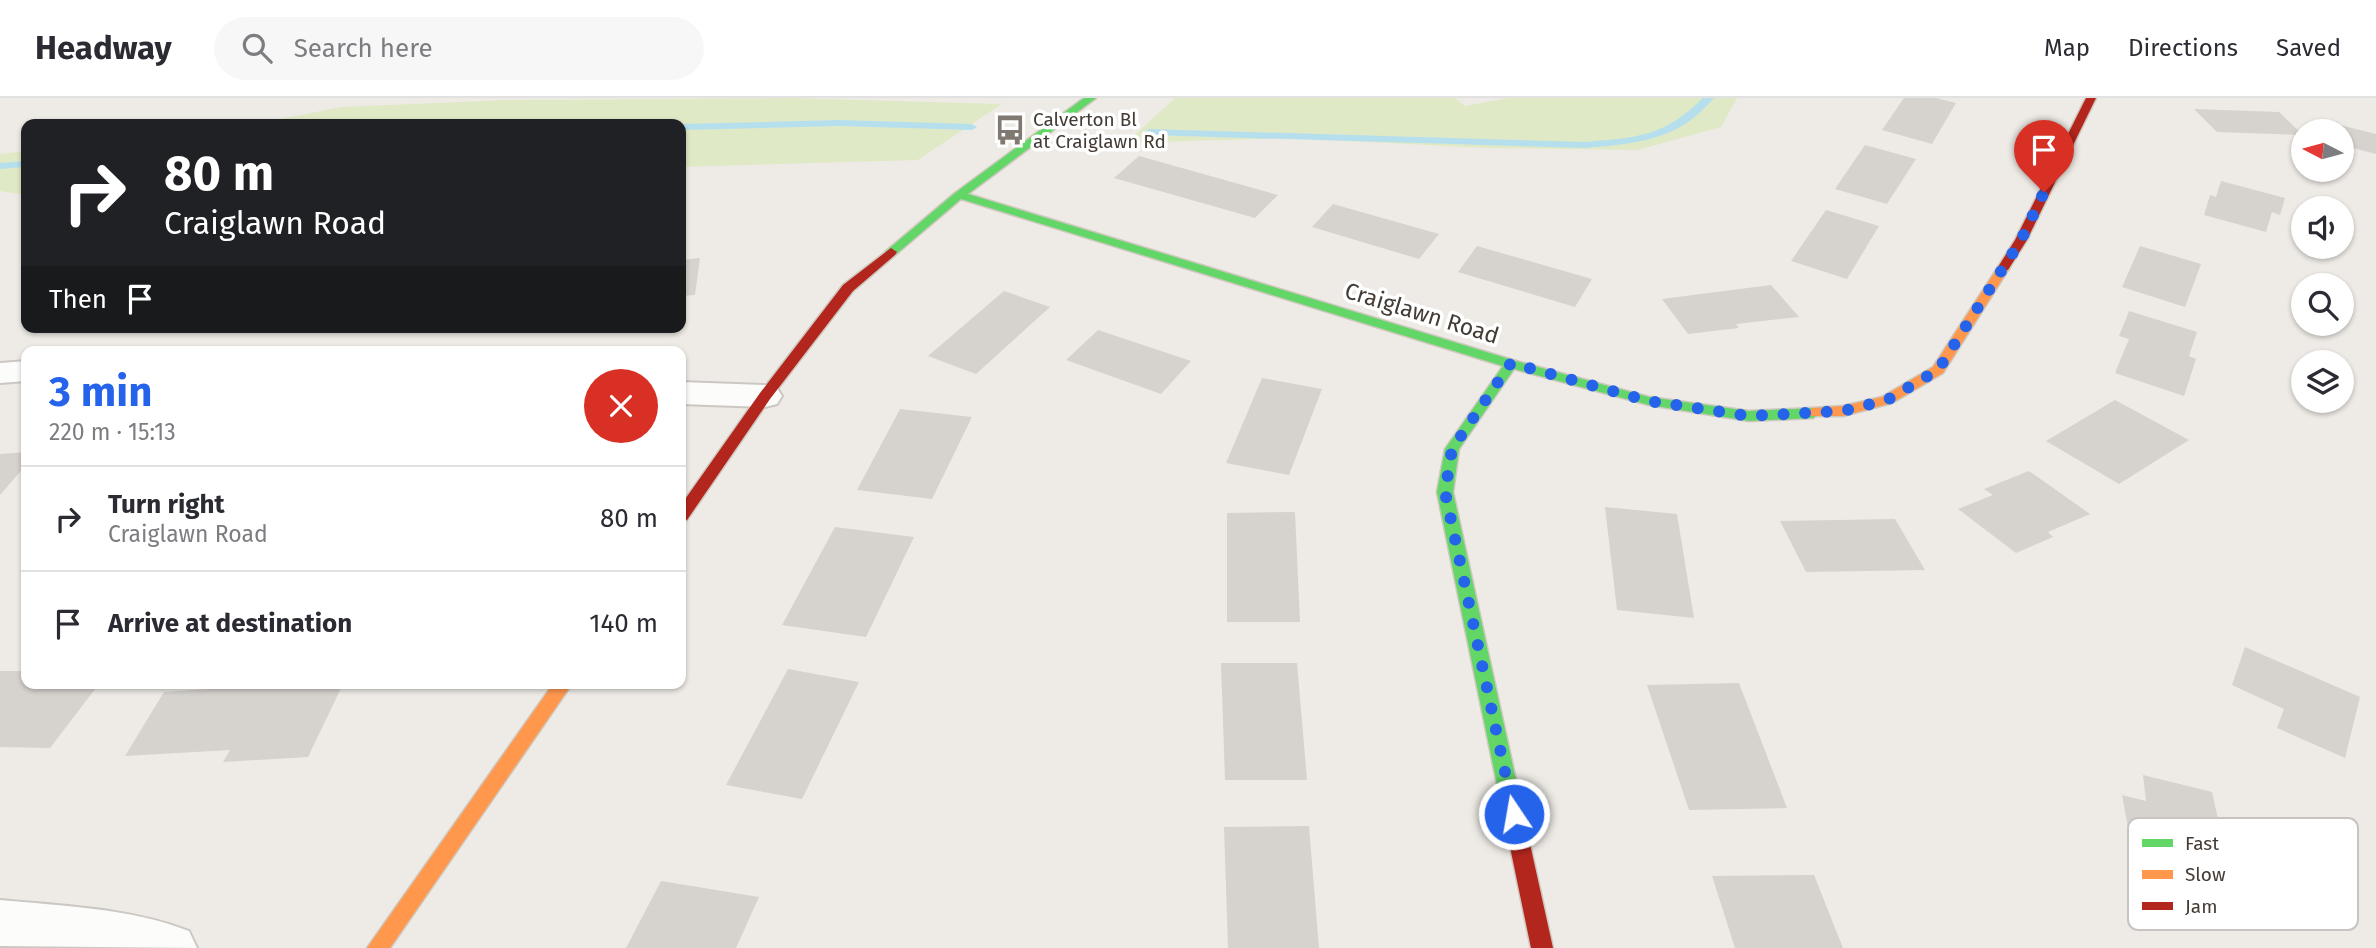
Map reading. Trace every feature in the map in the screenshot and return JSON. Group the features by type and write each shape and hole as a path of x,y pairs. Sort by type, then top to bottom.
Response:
{"street":[{"path":"686,509 765,396 848,288 959,195 1091,98"},
{"name":"Craiglawn Road","path":"959,195 1511,363 1649,401 1749,416 1843,411 1887,400 1938,370 2021,240 2091,98"},
{"path":"1511,363 1452,449 1445,492 1542,948"},
{"path":"0,373 21,371"},
{"path":"686,393 765,396"},
{"path":"379,948 560,689"},
{"path":"0,923 106,934 171,948"}],"green space":[{"path":"792,98 1002,104 918,160 686,167 686,119 280,119 341,107 507,100"},
{"path":"1175,98 1455,98 1465,106 1508,98 1737,98 1721,127 1638,150 1485,148 1290,138 1126,143"},
{"path":"21,152 21,194 0,191 0,154"}],"building":[{"path":"1904,98 1936,98 1956,103 1932,144 1882,130"},
{"path":"2194,109 2279,112 2291,124 2291,135 2217,132"},
{"path":"2354,128 2376,134 2376,154 2354,148"},
{"path":"1865,145 1916,159 1887,204 1835,189"},
{"path":"1139,156 1278,195 1255,218 1114,178"},
{"path":"2221,181 2285,198 2280,215 2272,212 2266,232 2204,215 2210,195 2216,197"},
{"path":"1333,204 1439,234 1419,259 1312,227"},
{"path":"1826,210 1879,226 1847,279 1791,261"},
{"path":"1477,246 1592,279 1575,307 1458,272"},
{"path":"2140,246 2201,264 2185,307 2122,287"},
{"path":"700,258 695,295 686,296 686,259"},
{"path":"1771,285 1799,317 1736,324 1739,328 1688,334 1662,299"},
{"path":"1004,291 1050,307 976,374 928,356"},
{"path":"2129,311 2197,332 2189,356 2196,359 2184,396 2115,373 2129,339 2119,336"},
{"path":"1098,330 1191,361 1161,394 1066,360"},
{"path":"1262,378 1322,389 1289,475 1226,463"},
{"path":"2115,400 2189,440 2119,484 2046,441"},
{"path":"900,409 972,417 932,499 857,490"},
{"path":"21,452 21,471 0,495 0,454"},
{"path":"2029,471 2090,514 2048,532 2053,537 2016,553 1958,509 1993,495 1984,489"},
{"path":"1605,507 1677,514 1694,618 1617,610"},
{"path":"1295,512 1300,622 1227,622 1227,513"},
{"path":"1895,519 1925,570 1806,572 1780,521"},
{"path":"835,527 914,537 866,637 782,625"},
{"path":"2245,647 2360,697 2345,758 2277,728 2284,709 2232,685"},
{"path":"1221,663 1297,663 1307,780 1225,780"},
{"path":"788,669 859,682 802,799 726,785"},
{"path":"0,671 21,671 21,689 95,689 50,748 0,747"},
{"path":"1739,683 1787,808 1689,810 1647,685"},
{"path":"211,689 341,689 308,757 223,762 230,750 125,756 164,692"},
{"path":"2143,775 2212,792 2218,818 2128,818 2128,828 2122,795 2146,801"},
{"path":"1309,826 1319,948 1228,948 1224,827"},
{"path":"1814,875 1843,948 1735,948 1712,876"},
{"path":"661,881 759,897 736,948 626,948"}],"waterway":[{"path":"1149,132 1586,145 1640,139 1667,131 1694,113 1709,98"},
{"path":"686,127 839,123 972,127"},
{"path":"0,166 21,164"}],"traffic: fast":[{"path":"891,252 959,195 1091,98"},
{"path":"959,195 1511,364 1649,401 1749,416 1813,413"},
{"path":"1509,794 1445,492 1452,449 1511,364"}],"traffic: slow":[{"path":"1813,413 1843,411 1887,400 1938,370 2004,267"},
{"path":"378,948 559,689"}],"traffic: jam":[{"path":"2004,267 2021,240 2091,98"},
{"path":"686,509 765,396 848,288 891,252"},
{"path":"1509,794 1542,948"}],"place":[{"name":"Calverton Bl at Craiglawn Rd","path":"1010,130"}],"route":[{"path":"1514,814 1445,492 1452,449 1511,363 1649,401 1749,416 1843,411 1887,400 1938,370 2021,240 2044,192"}]}
